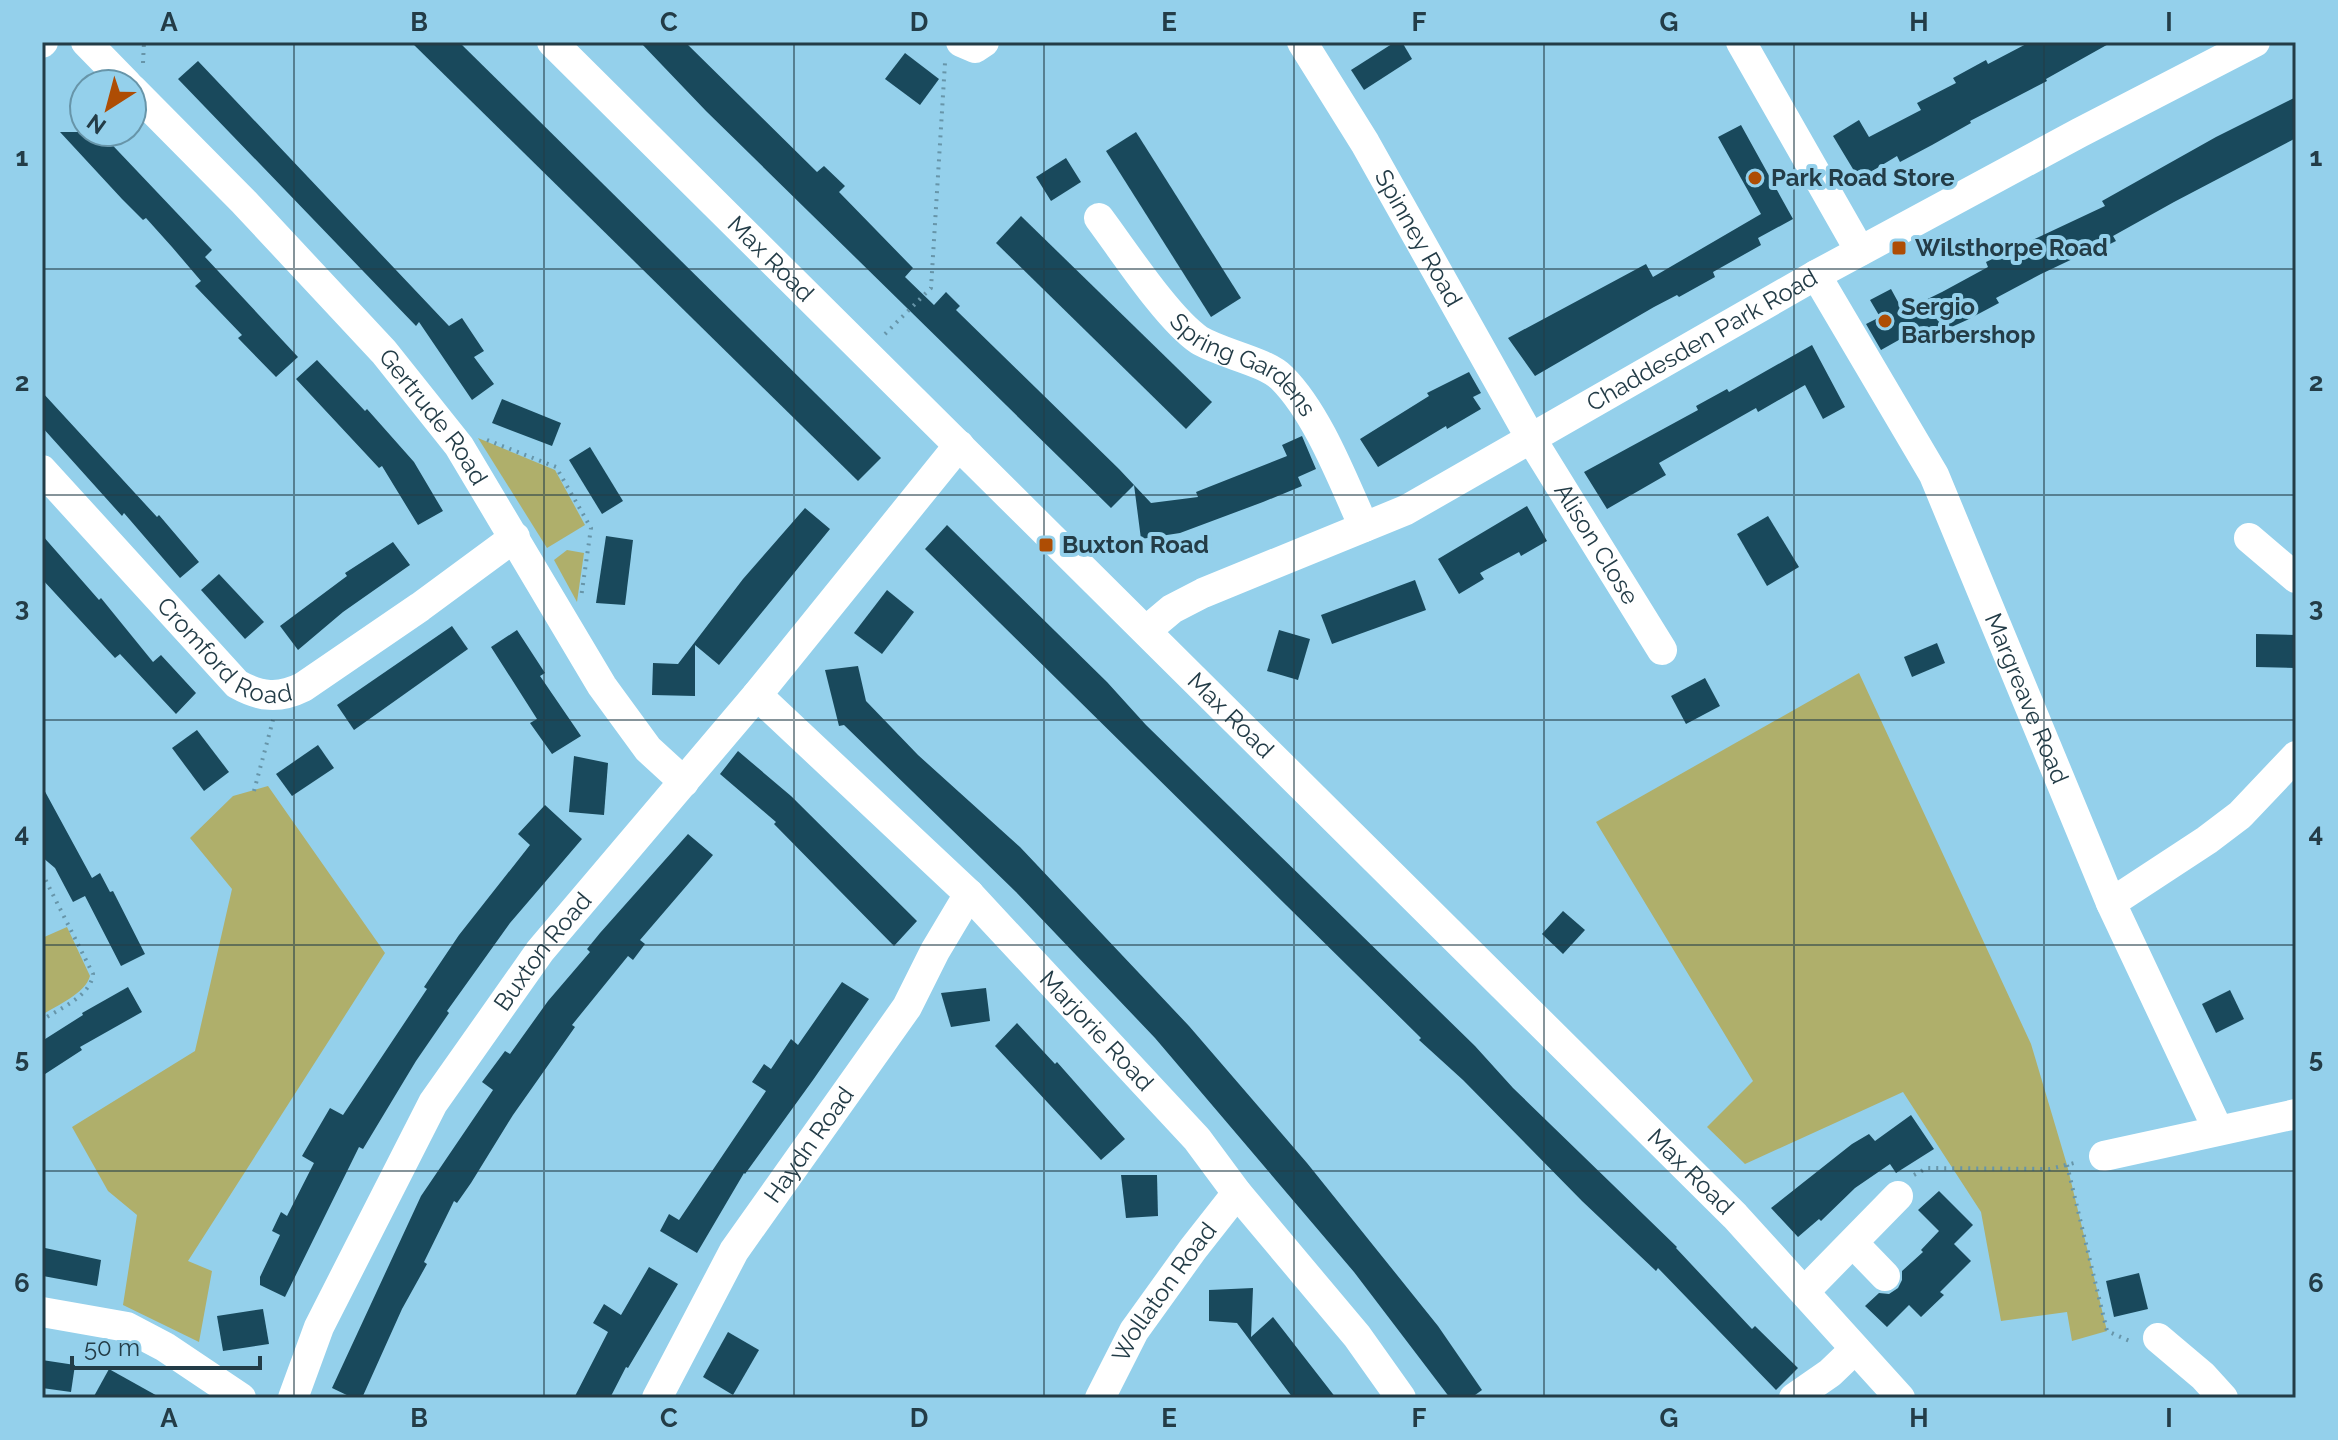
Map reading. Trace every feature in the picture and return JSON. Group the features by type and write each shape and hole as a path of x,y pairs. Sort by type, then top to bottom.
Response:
{"street":[{"path":"86,42 111,68"},
{"name":"Max Road","path":"552,42 1735,1216 1900,1398"},
{"path":"953,50 975,48 984,42"},
{"name":"Spinney Road","path":"1302,42 1365,143 1530,437"},
{"path":"1741,42 1860,251"},
{"name":"Chaddesden Park Road","path":"1147,630 1172,609 1203,593 1419,503 2202,54 2255,42"},
{"name":"Gertrude Road","path":"148,105 244,202 384,352 459,446 602,686 648,749 684,782"},
{"name":"Spring Gardens","path":"1099,218 1155,292 1197,338 1215,349 1280,375 1300,400 1333,458 1364,527"},
{"name":"Margreave Road","path":"1816,275 1934,475 2111,903 2218,1130"},
{"name":"Alison Close","path":"1530,437 1662,650"},
{"name":"Buxton Road","path":"293,1398 319,1327 433,1103 540,951 757,695 959,445"},
{"name":"Cromford Road","path":"45,479 237,684 252,692 280,695 303,687 515,537"},
{"path":"2249,538 2296,578"},
{"name":"Marjorie Road","path":"757,695 969,894 1197,1139 1237,1193 1357,1336 1401,1398"},
{"path":"2111,903 2240,815 2296,756"},
{"name":"Haydn Road","path":"657,1398 734,1251 907,1007 969,894"},
{"path":"2104,1156 2296,1114"},
{"name":"Wollaton Road","path":"1100,1398 1134,1331 1237,1193"},
{"path":"1805,1291 1898,1196"},
{"path":"1853,1243 1885,1276"},
{"path":"42,1312 127,1327 165,1347 222,1394"},
{"path":"2158,1338 2223,1398"},
{"path":"1794,1398 1830,1373 1855,1349"}],"path":[{"path":"866,353 931,288 953,50"},
{"path":"482,438 556,467 591,528 575,640"},
{"path":"254,791 280,695"},
{"path":"42,873 93,979 87,990 42,1020"},
{"path":"1898,1196 1916,1173 1927,1168 2050,1169 2104,1156"},
{"path":"2067,1165 2107,1331 2148,1350 2158,1338"}],"shaded area":[{"path":"478,438 555,470 585,525 547,548"},
{"path":"567,550 584,553 577,602 554,560"},
{"path":"1859,673 2031,1044 2067,1165 2107,1331 2072,1341 2067,1312 2001,1321 1981,1212 1903,1092 1745,1164 1707,1127 1753,1081 1596,822"},
{"path":"268,786 385,953 188,1261 212,1271 199,1342 123,1305 137,1215 108,1191 72,1127 195,1051 232,889 190,838 233,796"},
{"path":"67,927 90,976 77,994 42,1015 42,938"}],"building":[{"path":"411,42 459,42 881,458 858,481"},
{"path":"640,42 685,42 817,172 824,166 845,186 839,192 913,268 905,277 934,305 946,292 960,306 956,310 1119,469 1151,503 1198,497 1196,492 1287,456 1282,445 1302,436 1316,469 1298,477 1302,486 1263,502 1180,533 1141,539 1134,485 1111,508 706,111"},
{"path":"1395,42 1402,42 1412,59 1364,90 1351,70"},
{"path":"2030,42 2112,42 1932,145 1900,162 1897,156 1859,179 1833,136 1859,120 1869,137 1921,110 1917,103 1956,83 1953,78"},
{"path":"905,53 939,79 920,105 885,79"},
{"path":"198,61 449,326 462,318 484,351 474,357 494,384 472,400 419,322 416,326 178,79"},
{"path":"2296,97 2296,138 2113,236 2116,241 1996,298 1999,303 1967,320 1927,338 1922,327 1881,350 1866,324 1880,317 1870,300 1891,289 1903,311 1988,267 1986,262 2105,206 2102,201 2216,137"},
{"path":"1741,125 1793,219 1758,238 1761,245 1713,272 1715,277 1654,307 1535,376 1508,338 1646,264 1653,277 1761,214 1718,137"},
{"path":"1136,132 1241,298 1211,317 1106,151"},
{"path":"75,148 115,148 212,250 205,257 298,357 276,377 238,338 242,335 195,286 201,281 172,247 146,218 143,220"},
{"path":"1066,158 1081,182 1051,201 1036,177"},
{"path":"1021,216 1212,402 1186,429 996,243"},
{"path":"1812,345 1845,407 1823,419 1805,385 1758,412 1756,408 1659,463 1666,475 1607,509 1584,472 1698,410 1696,406 1727,389 1729,392"},
{"path":"317,360 365,411 367,409 414,462 443,511 418,525 382,466 379,468 296,379"},
{"path":"1469,372 1481,393 1473,397 1481,409 1378,467 1360,439 1429,396 1427,393"},
{"path":"42,392 157,517 159,515 199,562 180,578 124,513 122,516 42,427"},
{"path":"502,399 561,423 552,446 492,423"},
{"path":"590,447 623,501 602,514 569,460"},
{"path":"1527,506 1547,541 1480,573 1484,579 1459,594 1438,559"},
{"path":"805,508 830,529 719,665 695,645 695,696 652,695 653,663 678,664 743,579"},
{"path":"1768,516 1799,567 1767,586 1737,534"},
{"path":"947,525 1677,1247 1752,1329 1755,1326 1798,1368 1776,1390 1658,1268 1656,1271 1582,1201 925,549"},
{"path":"42,535 99,600 101,598 153,662 161,655 196,693 176,714 120,654 115,658 42,579"},
{"path":"606,536 633,540 625,605 596,603"},
{"path":"393,542 410,565 343,612 298,650 280,626 347,576 345,573"},
{"path":"219,574 264,622 245,639 201,590"},
{"path":"1415,580 1426,610 1332,644 1321,615"},
{"path":"887,590 914,612 882,654 854,633"},
{"path":"452,626 468,649 354,730 337,705"},
{"path":"517,630 545,673 540,676 581,736 552,754 530,723 537,719 491,647"},
{"path":"1279,630 1310,639 1298,680 1267,671"},
{"path":"2256,634 2296,635 2296,668 2256,667"},
{"path":"1937,643 1945,663 1912,677 1904,657"},
{"path":"858,666 866,701 918,755 1020,847 1189,1026 1307,1163 1438,1326 1482,1390 1471,1398 1450,1398 1354,1272 1155,1038 1016,892 844,725 839,726 825,670"},
{"path":"1705,678 1720,706 1686,724 1671,696"},
{"path":"197,730 229,772 204,791 172,748"},
{"path":"318,745 334,768 292,796 276,774"},
{"path":"738,751 791,796 917,921 894,946 774,824 776,822 720,774"},
{"path":"574,756 608,763 604,815 569,812"},
{"path":"42,786 92,878 100,873 110,892 113,891 145,954 121,966 85,896 73,902 55,868 42,857"},
{"path":"545,805 582,839 510,923 447,1011 449,1013 363,1149 359,1147 285,1297 260,1285 260,1277 280,1235 272,1231 281,1212 287,1216 314,1163 302,1156 330,1108 343,1115 459,935 530,845 518,834"},
{"path":"688,834 713,855 640,940 645,944 633,960 628,956 572,1025 575,1027 513,1115 471,1183 457,1203 454,1201 362,1398 353,1398 332,1388 421,1196 493,1090 482,1082 505,1051 510,1054 548,1001 590,952 587,949 600,933"},
{"path":"1563,911 1585,930 1563,954 1542,934"},
{"path":"842,982 869,999 744,1173 697,1253 660,1231 669,1214 679,1220 766,1091 752,1082 764,1064 771,1069 791,1039 798,1045"},
{"path":"128,987 142,1012 80,1047 82,1050 42,1076 42,1041 82,1013"},
{"path":"986,988 990,1021 951,1027 941,993"},
{"path":"2230,990 2244,1019 2216,1033 2202,1004"},
{"path":"1017,1023 1055,1064 1057,1062 1125,1139 1101,1160 995,1046"},
{"path":"1911,1115 1934,1149 1896,1173 1890,1164 1855,1188 1821,1221 1819,1219 1798,1237 1771,1208 1852,1144 1869,1134 1875,1141"},
{"path":"1121,1175 1157,1175 1158,1216 1126,1218"},
{"path":"1939,1191 1973,1225 1954,1244 1971,1261 1940,1292 1944,1295 1921,1317 1909,1305 1887,1327 1865,1306 1879,1293 1889,1294 1898,1288 1902,1271 1923,1252 1921,1250 1939,1231 1918,1210"},
{"path":"45,1248 101,1260 97,1286 43,1276"},
{"path":"649,1267 678,1284 610,1398 574,1398 608,1332 593,1323 604,1304 621,1315"},
{"path":"2139,1273 2148,1309 2114,1317 2106,1281"},
{"path":"1253,1288 1251,1337 1273,1317 1336,1398 1293,1398 1237,1323 1209,1321 1209,1290"},
{"path":"263,1309 269,1344 223,1351 217,1316"},
{"path":"728,1332 759,1350 733,1395 703,1377"},
{"path":"42,1360 75,1365 71,1392 42,1388"},
{"path":"109,1369 161,1398 93,1398"}],"place":[{"name":"Park Road Store","path":"1755,178"},
{"name":"Wilsthorpe Road","path":"1899,248"},
{"name":"Sergio Barbershop","path":"1885,321"},
{"name":"Buxton Road","path":"1046,545"}]}
